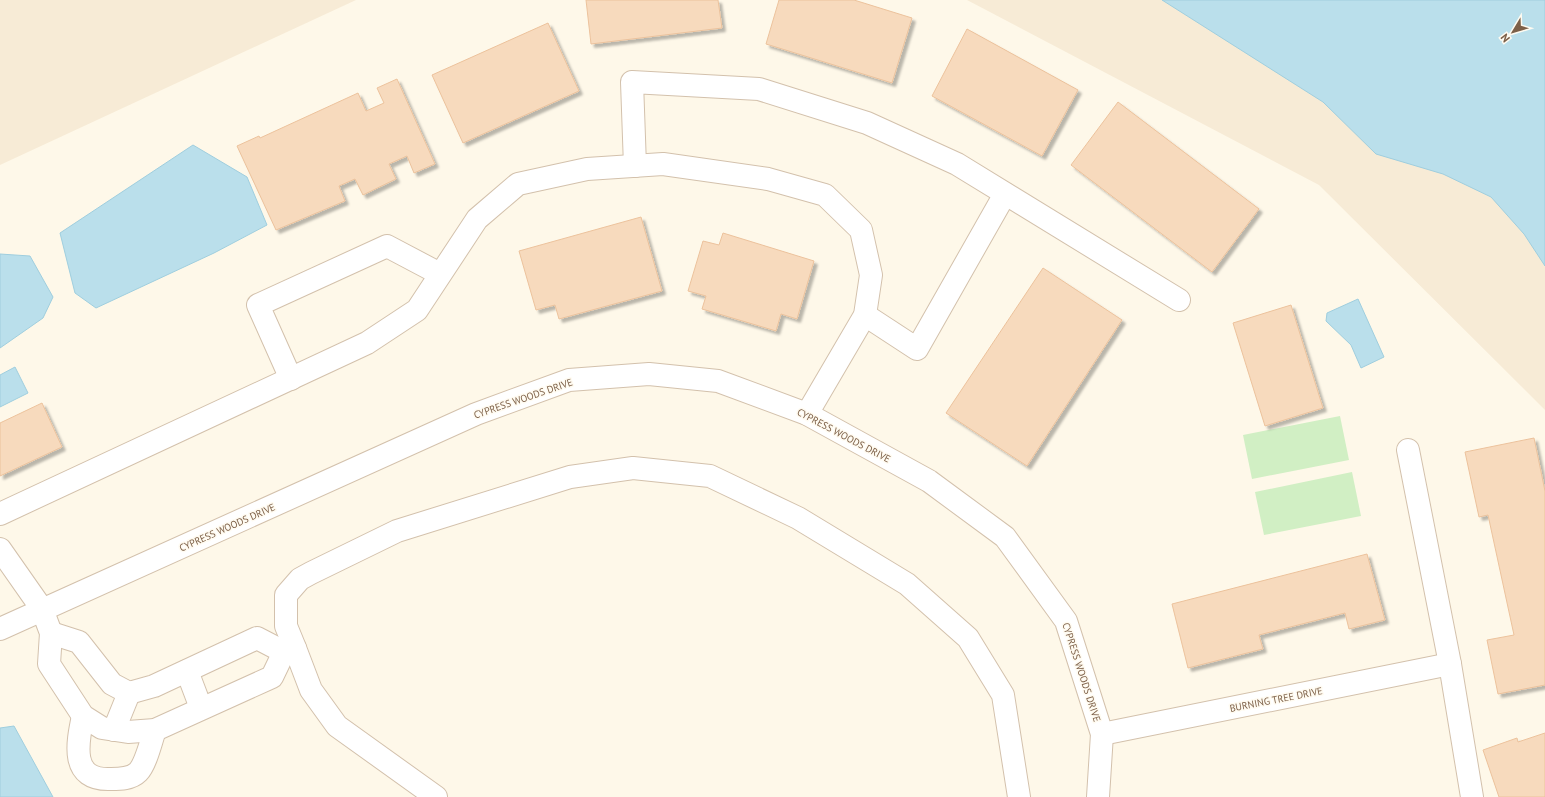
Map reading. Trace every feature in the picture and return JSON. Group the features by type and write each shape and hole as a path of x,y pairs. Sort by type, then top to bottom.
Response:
{"street":[{"path":"635,166 632,82 759,89 867,123 957,164 1179,300"},
{"path":"0,514 367,343 416,310 477,219 518,184 587,169 663,164 768,179 825,195 861,230 871,275 865,316 807,414"},
{"path":"865,316 917,349 1005,194"},
{"path":"291,378 258,305 387,246 440,274"},
{"name":"CYPRESS WOODS DRIVE","path":"0,629 42,609 76,596 476,414 569,380 649,374 718,381 807,414 929,481 1005,537 1066,621 1102,734 1098,797"},
{"path":"1408,450 1450,664 1472,797"},
{"path":"436,797 337,726 311,690 289,650 286,626 286,595 300,579 397,531 570,477 633,468 710,476 798,518 907,584 968,638 1003,695 1019,797"},
{"path":"0,549 42,609 51,633 49,664 83,716 102,728 128,732 155,730 272,677 289,650"},
{"path":"51,633 79,642 112,684 129,692 154,686 257,638 289,650"},
{"name":"BURNING TREE DRIVE","path":"1102,734 1450,664"},
{"path":"187,671 201,708"},
{"path":"114,730 129,692"},
{"path":"83,716 77,742 80,764 87,774 102,780 126,778 138,772 147,755 155,730"}],"shaded area":[{"path":"0,0 356,0 0,165"},
{"path":"967,0 1545,0 1545,410 1319,185"}],"green space":[{"path":"1340,416 1349,460 1252,479 1243,435"},
{"path":"1352,472 1361,516 1264,535 1255,492"}],"water":[{"path":"1162,0 1545,0 1545,266 1524,234 1491,197 1443,174 1376,154 1323,102"},
{"path":"193,145 247,177 267,225 214,253 96,308 75,293 60,233"},
{"path":"0,254 30,256 53,297 43,318 0,348"},
{"path":"1358,299 1384,357 1361,368 1351,345 1326,321 1327,313"},
{"path":"15,367 28,393 0,407 0,375"},
{"path":"14,726 53,797 0,797 0,728"}],"building":[{"path":"586,0 718,0 722,28 591,44"},
{"path":"779,0 854,0 912,18 892,83 766,44"},
{"path":"548,23 579,91 463,143 432,75"},
{"path":"967,29 1078,90 1042,156 932,96"},
{"path":"397,79 435,164 414,173 407,156 389,164 396,179 363,195 355,179 339,186 345,201 276,230 237,146 259,136 260,138 358,93 366,111 384,103 377,88"},
{"path":"1118,102 1259,209 1212,272 1071,165"},
{"path":"641,217 662,291 559,319 555,305 536,310 519,251"},
{"path":"723,233 814,261 797,319 781,314 776,331 702,309 706,296 688,291 703,241 719,245"},
{"path":"1043,268 1122,320 1027,466 946,413"},
{"path":"1291,305 1323,408 1265,426 1233,323"},
{"path":"42,403 62,447 0,476 0,423"},
{"path":"1534,438 1545,491 1545,685 1498,694 1487,640 1514,635 1488,515 1479,517 1465,452"},
{"path":"1367,554 1385,620 1349,629 1345,613 1259,635 1263,649 1188,668 1172,604"},
{"path":"1545,733 1545,797 1499,797 1483,750 1517,738 1518,742"}]}
